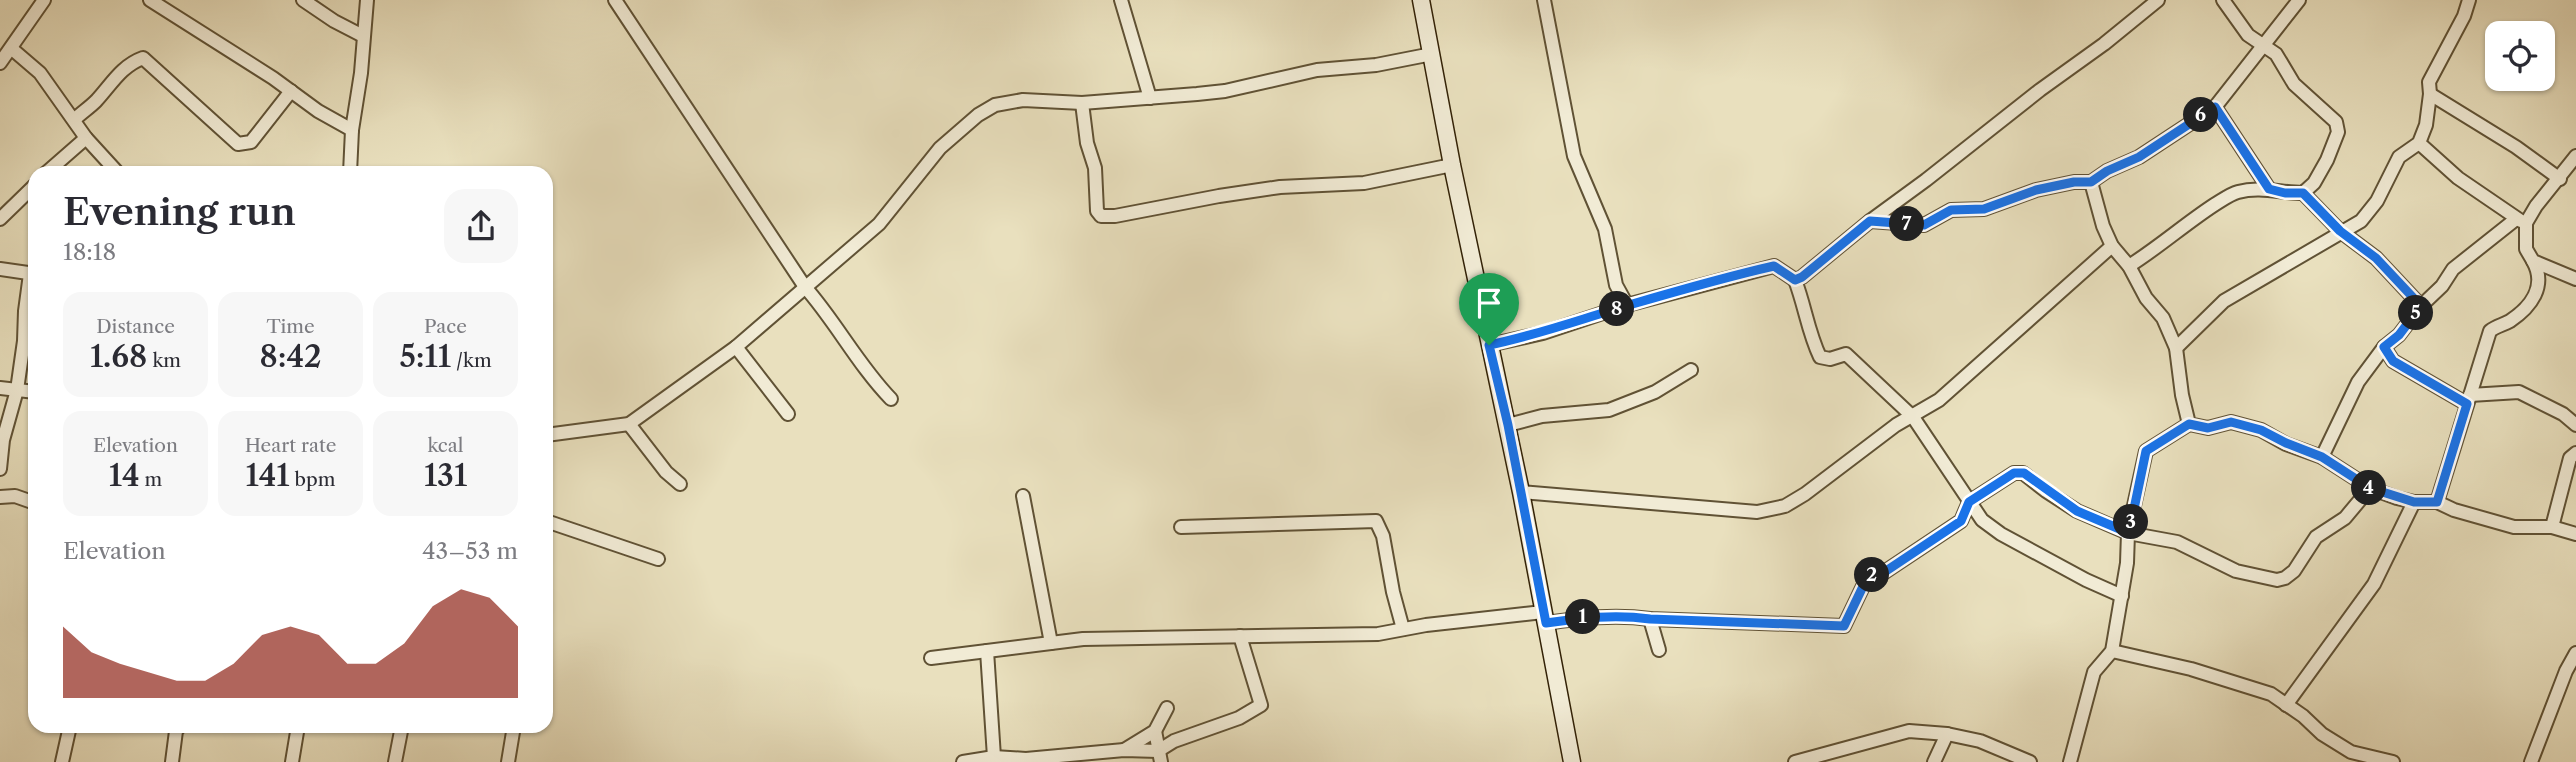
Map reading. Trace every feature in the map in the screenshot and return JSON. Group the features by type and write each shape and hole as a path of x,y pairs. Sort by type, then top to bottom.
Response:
{"main road":[{"path":"1421,0 1489,345 1508,425 1572,762"}],"street":[{"path":"0,63 44,0"},
{"path":"150,0 318,111 352,130"},
{"path":"303,0 363,36"},
{"path":"350,166 367,0"},
{"path":"615,0 805,287 824,308 848,347 891,399"},
{"path":"1121,0 1150,98"},
{"path":"1544,0 1574,156 1605,229 1616,285 1627,305"},
{"path":"1795,280 2158,0"},
{"path":"2129,266 2236,192 2269,189 2285,193 2303,193 2315,183 2338,132 2336,122 2330,114 2306,96 2294,83 2276,54 2248,34 2223,0"},
{"path":"1870,221 1924,225 1951,210 1984,209 2036,190 2074,182 2091,182 2107,171 2139,157 2215,107 2299,0"},
{"path":"2176,348 2224,301 2361,221 2377,201 2399,158 2419,143 2426,125 2429,82 2464,16 2469,0"},
{"path":"12,48 40,73 86,138 112,166"},
{"path":"553,432 629,424 736,347 879,224 940,148 978,115 995,105 1023,100 1082,103 1225,91 1317,70 1376,65 1432,54"},
{"path":"74,120 95,102 121,71 143,58 239,144 251,142 291,91"},
{"path":"2430,94 2516,147 2560,179"},
{"path":"1082,103 1087,143 1095,168 1097,211 1101,216 1115,216 1280,187 1364,183 1452,164"},
{"path":"2215,107 2269,189"},
{"path":"54,166 86,138"},
{"path":"2419,143 2458,178 2521,221 2526,249 2538,271 2540,283 2526,309 2490,331 2437,502"},
{"path":"2322,457 2358,382 2384,347 2399,335 2421,306 2442,286 2453,269 2521,221 2560,179 2576,156"},
{"path":"2091,182 2103,226 2112,246 2129,266 2146,298 2163,318 2176,348 2189,424"},
{"path":"0,219 28,192"},
{"path":"2303,193 2340,231 2376,258 2421,306"},
{"path":"1521,492 1757,512 1784,506 1805,494 1896,425 1939,400 2112,246"},
{"path":"2533,261 2576,279"},
{"path":"1489,345 1543,333 1627,305 1774,266 1795,280 1806,309 1811,338 1820,357 1830,359 1846,354 1913,417 1982,520 2001,534 2086,580 2122,596"},
{"path":"0,269 28,273"},
{"path":"0,469 2,440 17,390 28,295"},
{"path":"736,347 788,414"},
{"path":"2384,347 2393,361 2469,400 2519,392 2563,414 2576,425"},
{"path":"1508,425 1542,416 1609,410 1655,392 1691,370"},
{"path":"0,388 28,391"},
{"path":"2070,762 2094,672 2112,651 2129,533 2146,451 2189,424 2208,428 2231,422 2261,430 2322,457 2370,488 2414,502 2437,502 2454,510 2514,527 2552,527 2576,534"},
{"path":"629,424 666,472 680,484"},
{"path":"2552,527 2570,458 2576,453"},
{"path":"931,658 1083,639 1378,634 1403,629 1545,618 1629,616 1844,626 1868,576 1883,573 1961,521 1969,502 2014,473 2024,473 2077,511 2129,533 2177,542 2236,570 2277,580 2285,578 2294,570 2316,537 2345,519 2370,488"},
{"path":"0,497 15,496 28,501"},
{"path":"1023,496 1051,643"},
{"path":"2286,705 2374,584 2414,502"},
{"path":"1181,527 1376,521 1383,536 1403,629"},
{"path":"553,523 658,559"},
{"path":"1650,619 1659,650"},
{"path":"1160,756 1174,741 1239,718 1262,705 1240,636"},
{"path":"987,651 994,757"},
{"path":"2112,651 2191,668 2271,694 2303,716 2322,734 2351,752 2393,762"},
{"path":"2531,762 2566,671 2576,653"},
{"path":"1124,750 1154,731 1167,708"},
{"path":"1154,731 1160,756"},
{"path":"1795,762 1909,731 1947,734 1980,741 2030,762"},
{"path":"62,762 68,733"},
{"path":"172,762 176,733"},
{"path":"292,762 297,733"},
{"path":"396,762 401,733"},
{"path":"508,762 513,733"},
{"path":"1934,762 1947,734"},
{"path":"962,762 994,757 1026,761 1124,750 1160,756"}],"route":[{"path":"2215,107 2269,189 2285,193 2303,193 2340,231 2376,258 2421,306 2399,335 2384,347 2393,361 2467,404 2437,502 2414,502 2370,488 2322,457 2261,430 2231,422 2221,427 2208,428 2189,424 2146,451 2129,533 2077,511 2024,473 2014,473 1969,502 1961,521 1883,573 1868,576 1844,626 1629,616 1586,617 1546,623 1508,425 1489,345 1543,333 1627,305 1774,266 1795,280 1870,221 1924,225 1951,210 1984,209 2036,190 2074,182 2091,182 2107,171 2139,157 2215,107"}]}
